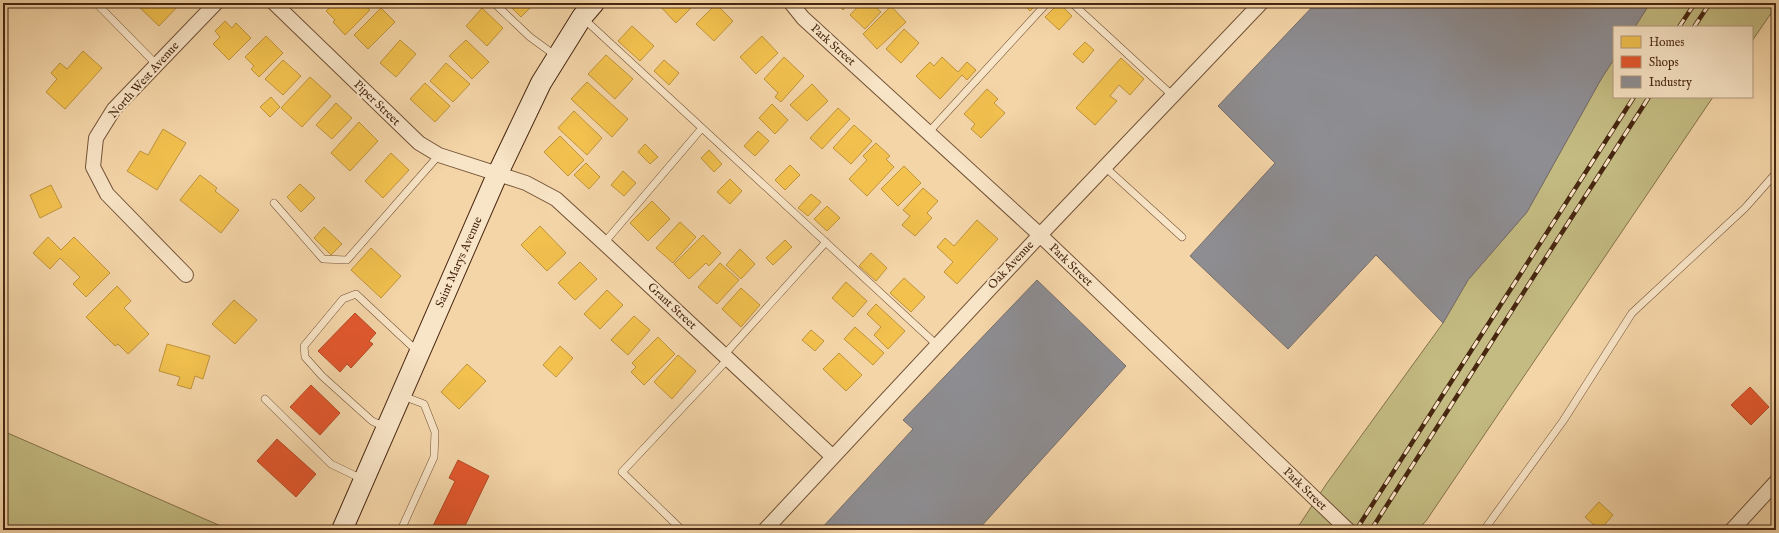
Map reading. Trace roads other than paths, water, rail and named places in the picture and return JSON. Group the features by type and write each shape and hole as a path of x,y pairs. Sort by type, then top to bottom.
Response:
{"main road":[{"name":"Saint Marys Avenue","path":"342,530 497,175 541,83 588,10"}],"street":[{"name":"North West Avenue","path":"186,275 107,194 93,166 96,138 110,115 216,3"},
{"name":"Piper Street","path":"274,3 419,143 439,155 497,175"},
{"name":"Oak Avenue","path":"765,530 1040,234 1261,3"},
{"name":"Park Street","path":"795,7 928,133 1040,234 1348,530"},
{"name":"Grant Street","path":"497,175 526,183 556,199 604,242 833,457"},
{"path":"1732,530 1776,482"}],"lane":[{"path":"96,3 157,65"},
{"path":"494,3 530,37 557,57"},
{"path":"928,133 1047,3"},
{"path":"1072,3 1173,96"},
{"path":"588,10 702,128 937,345"},
{"path":"604,242 702,128"},
{"path":"274,203 323,259 347,260 439,155"},
{"path":"1104,167 1182,237"},
{"path":"1484,530 1563,422 1632,313 1745,208 1776,173"},
{"path":"682,530 622,472 726,357 826,242"},
{"path":"387,428 372,421 322,376 306,357 304,346 343,299 356,294 419,353"},
{"path":"400,530 434,456 435,432 424,404 401,396"},
{"path":"265,400 331,464 364,480"}],"railway":[{"path":"1680,26 1695,3"},
{"path":"1695,26 1710,3"},
{"path":"1356,530 1633,98"},
{"path":"1371,530 1648,98"}]}
